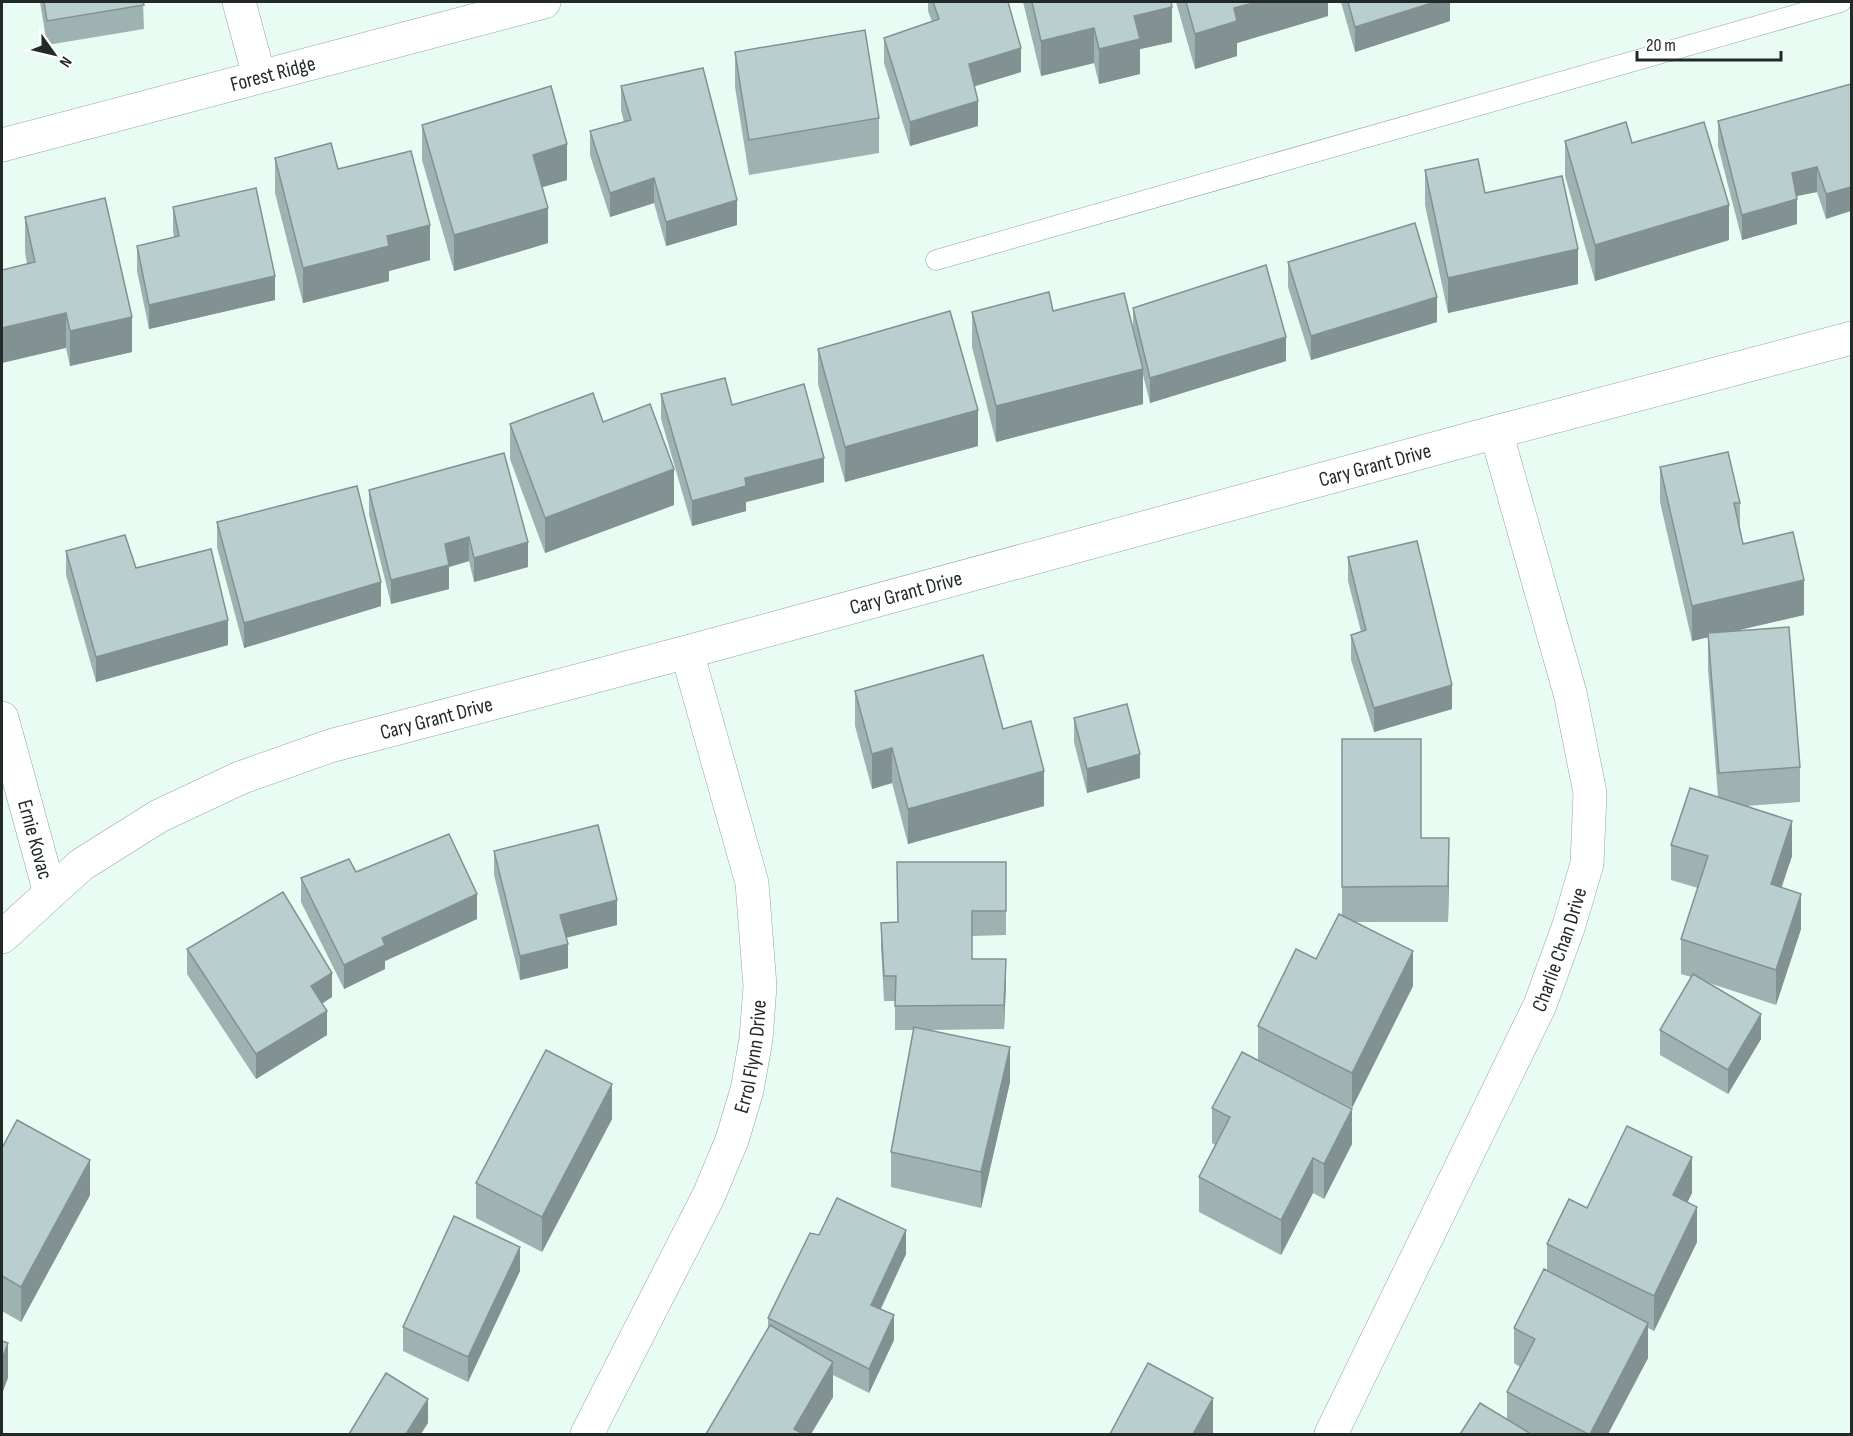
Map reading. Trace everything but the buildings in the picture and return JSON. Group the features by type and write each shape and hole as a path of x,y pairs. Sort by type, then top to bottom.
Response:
{"street":[{"path":"239,2 259,76"},
{"name":"Forest Ridge","path":"2,145 544,2"},
{"name":"Cary Grant Drive","path":"2,937 81,865 159,816 240,778 330,746 1851,338"},
{"name":"Charlie Chan Drive","path":"1331,1434 1540,1005 1569,926 1587,864 1590,793 1570,693 1496,432"},
{"name":"Errol Flynn Drive","path":"587,1434 709,1195 732,1140 747,1090 756,1039 760,986 752,883 687,652"},
{"name":"Ernie Kovac","path":"2,718 50,893"}],"lane":[{"path":"936,260 1841,2"}]}
